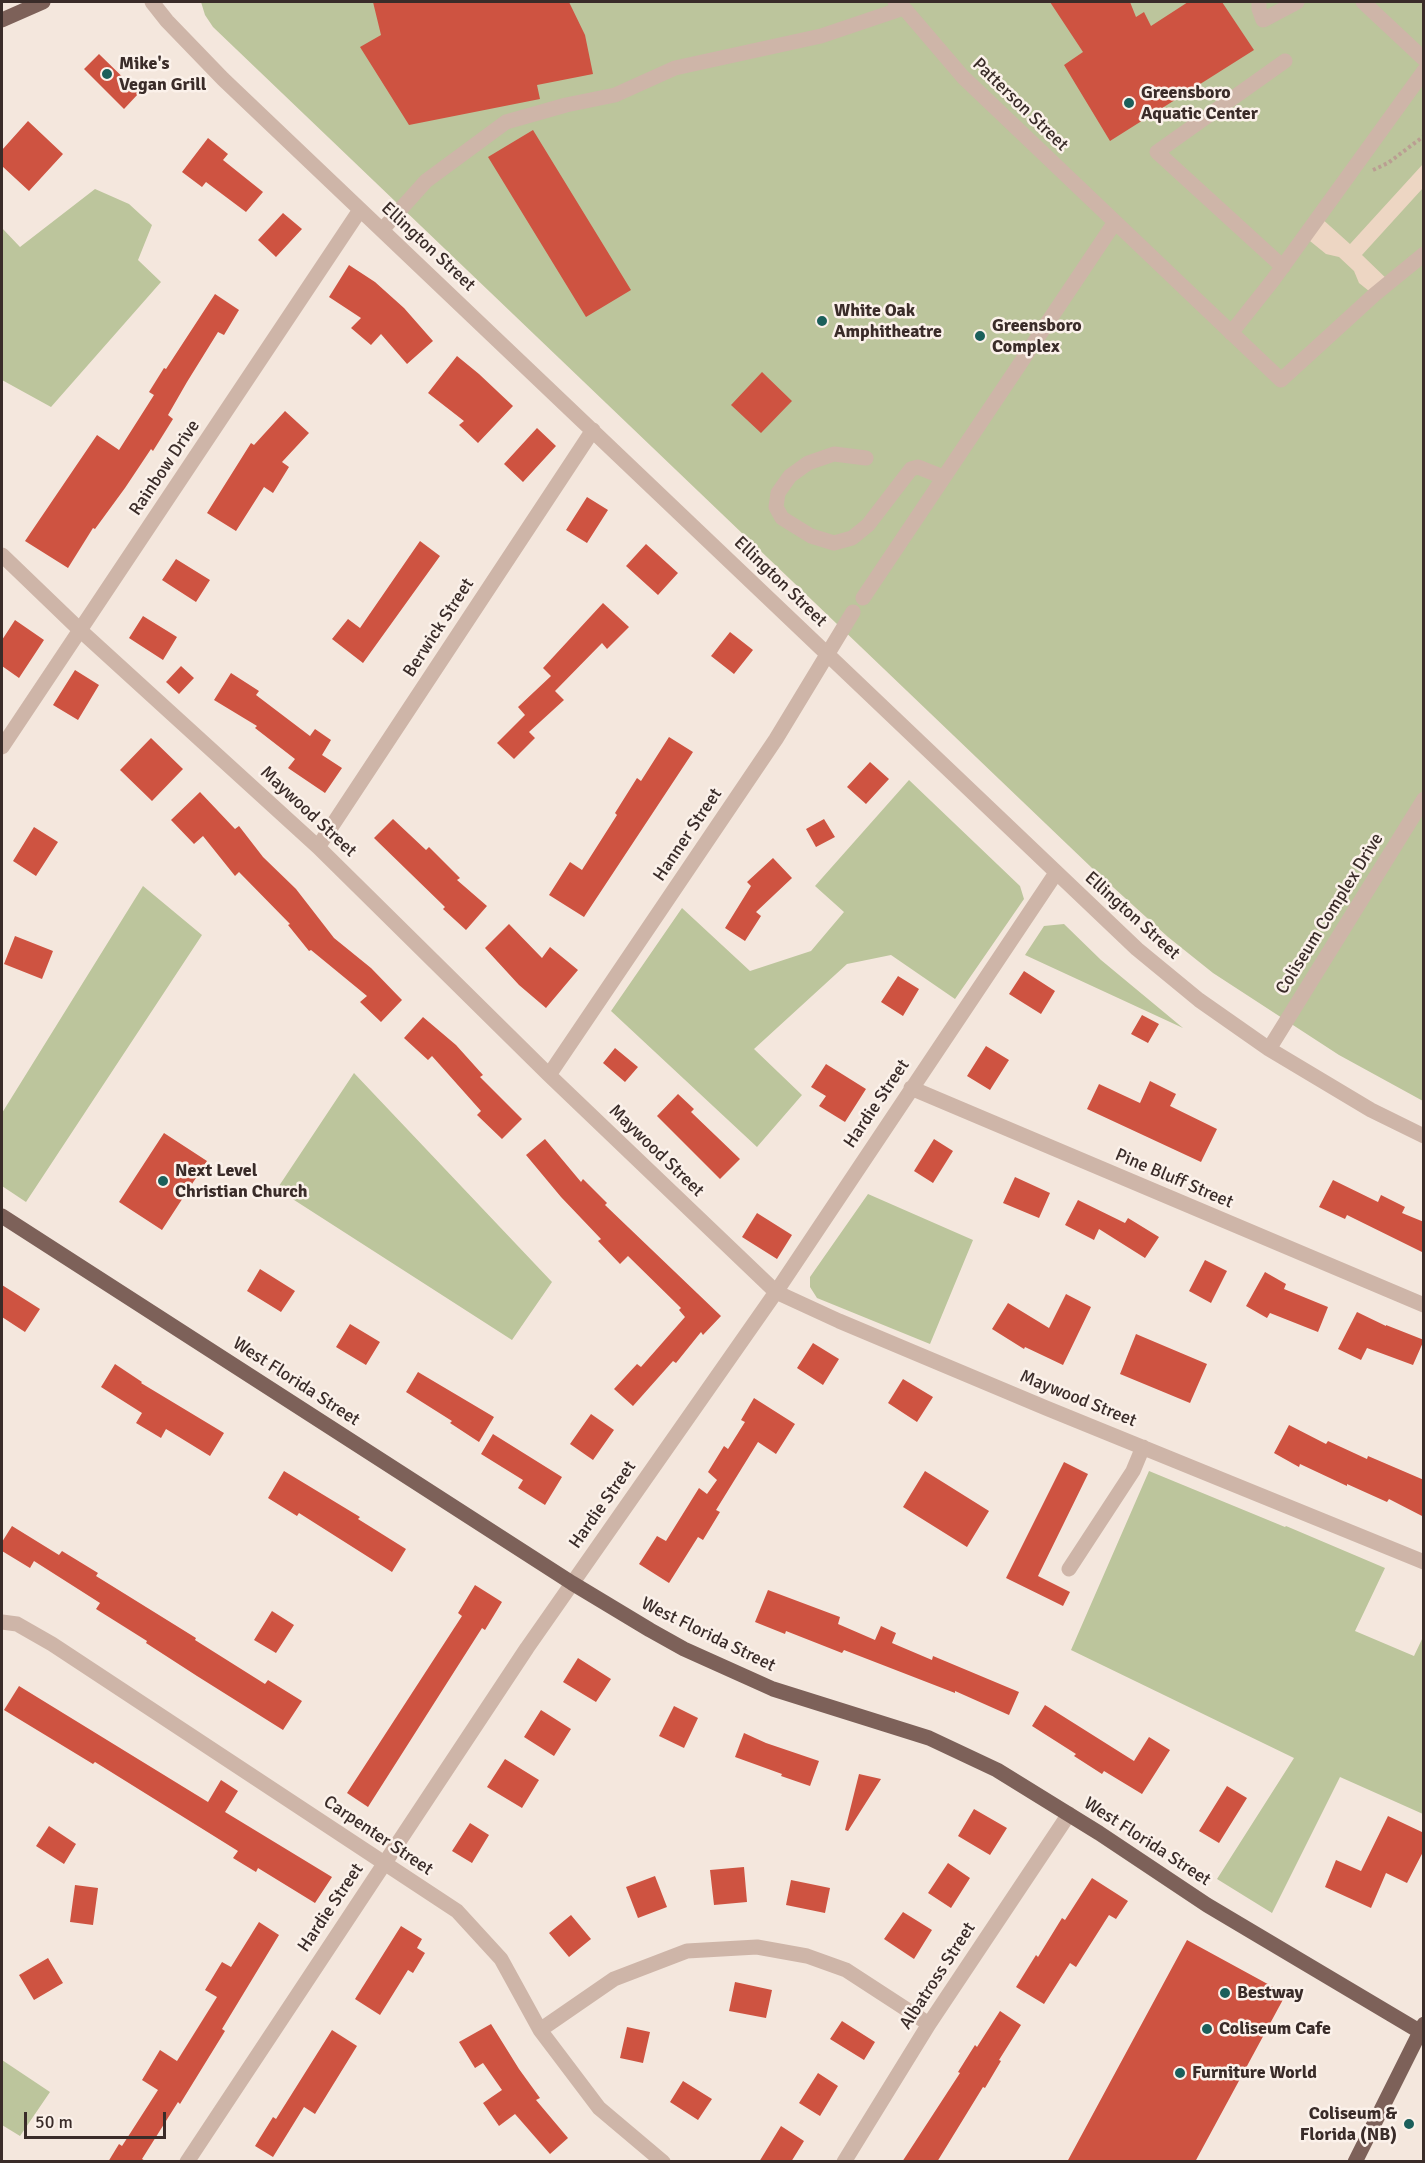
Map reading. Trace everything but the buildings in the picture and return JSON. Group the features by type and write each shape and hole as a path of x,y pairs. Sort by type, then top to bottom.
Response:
{"main road":[{"path":"2,20 43,2"},
{"name":"West Florida Street","path":"2,1216 572,1583 650,1630 716,1665 773,1689 929,1738 997,1770 1069,1814 1207,1905 1422,2030"},
{"path":"1355,2162 1422,2030"}],"street":[{"name":"Ellington Street","path":"152,2 203,59 360,210 1137,949 1199,1000 1269,1049 1371,1110 1424,1136"},
{"path":"1259,2 1263,20 1297,2"},
{"path":"1363,2 1424,59"},
{"path":"382,230 426,181 506,122 567,105 615,95 675,68 821,36 902,4"},
{"name":"Patterson Street","path":"902,4 963,77 1281,380 1374,295 1424,254"},
{"path":"1283,267 1157,152 1285,61"},
{"path":"1231,333 1283,267 1424,71"},
{"name":"Rainbow Drive","path":"2,747 360,210"},
{"path":"863,598 1115,222"},
{"name":"Berwick Street","path":"318,847 593,430"},
{"path":"866,458 834,453 799,469 790,476 778,493 776,507 782,518 811,536 834,543 852,538 868,525 911,469 918,467 943,477"},
{"name":"Maywood Street","path":"2,555 81,631 318,847 549,1075 776,1292 850,1326 1424,1562"},
{"name":"Hanner Street","path":"549,1075 776,740 854,612"},
{"name":"Coliseum Complex Drive","path":"1269,1049 1424,799"},
{"name":"Hardie Street","path":"187,2162 572,1583 776,1292 1056,873"},
{"name":"Pine Bluff Street","path":"911,1088 1424,1305"},
{"path":"1069,1569 1133,1471 1143,1447"},
{"name":"Carpenter Street","path":"2,1622 17,1624 52,1644 457,1911 501,1959 540,2030 599,2108 663,2162"},
{"name":"Albatross Street","path":"844,2162 929,2024 1069,1814"},
{"path":"540,2030 614,1979 687,1951 757,1947 807,1956 846,1970 929,2024"}],"path":[{"path":"1370,171 1388,163 1424,136"}],"green space":[{"name":"Greensboro Complex","path":"201,2 1423,2 1423,1101 1339,1055 1213,973 1168,937 1092,868 213,27 205,15"},
{"path":"95,189 129,204 152,225 138,260 161,282 51,407 2,380 2,228 20,247"},
{"path":"909,780 1020,886 1024,899 955,999 891,955 847,964 754,1049 802,1095 757,1147 611,1011 682,908 750,971 811,951 844,912 815,886"},
{"path":"143,886 202,935 26,1202 2,1186 2,1113"},
{"path":"1064,924 1101,960 1183,1028 1025,955 1044,926"},
{"path":"354,1073 552,1282 512,1340 277,1189"},
{"path":"868,1194 973,1240 930,1344 817,1298 810,1287 810,1277"},
{"path":"1149,1471 1385,1568 1355,1631 1414,1656 1423,1637 1423,1814 1340,1777 1272,1913 1217,1879 1294,1758 1071,1650"},
{"path":"2,2060 50,2092 20,2136 2,2125"}],"shaded area":[{"path":"1423,164 1423,188 1362,255 1390,282 1374,295 1359,283 1354,271 1339,257 1326,254 1305,237 1320,217 1350,244"}],"place":[{"name":"Mike's Vegan Grill","path":"107,74"},
{"name":"Greensboro Aquatic Center","path":"1129,103"},
{"name":"White Oak Amphitheatre","path":"822,321"},
{"name":"Greensboro Complex","path":"980,336"},
{"name":"Next Level Christian Church","path":"163,1181"},
{"name":"Bestway","path":"1225,1993"},
{"name":"Coliseum Cafe","path":"1207,2029"},
{"name":"Furniture World","path":"1180,2073"},
{"name":"Coliseum & Florida (NB)","path":"1409,2124"}]}
